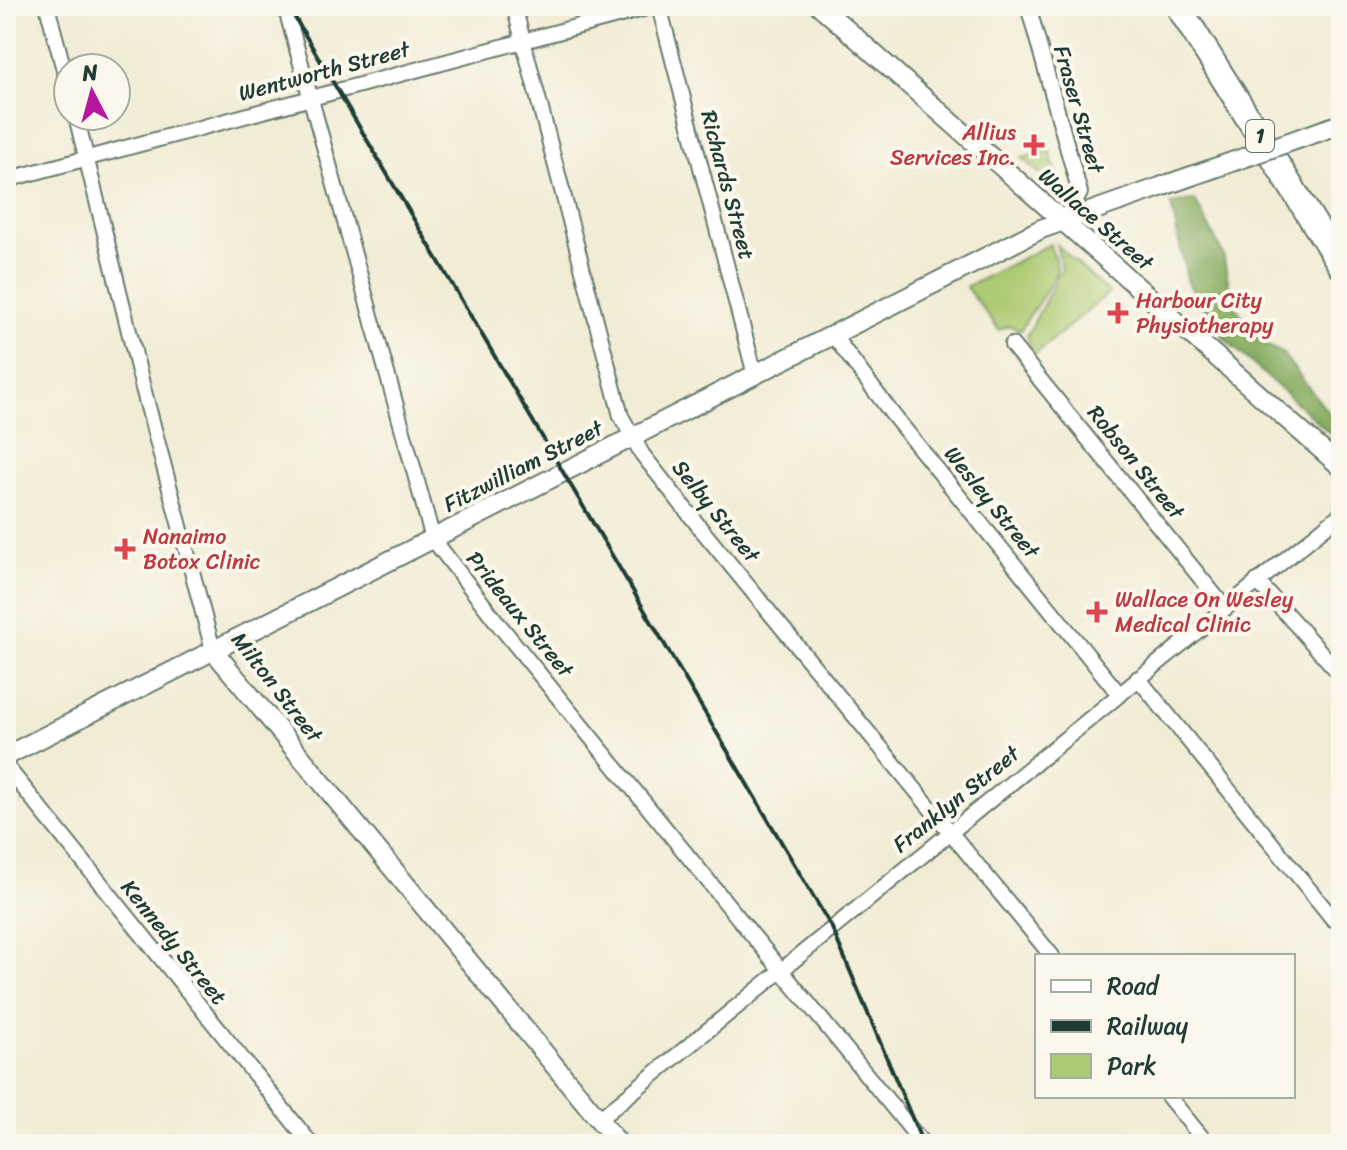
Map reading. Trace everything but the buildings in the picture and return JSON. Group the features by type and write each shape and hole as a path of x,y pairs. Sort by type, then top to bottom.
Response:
{"highway":[{"name":"1","path":"1178,6 1341,266"}],"street":[{"path":"47,6 59,52"},
{"name":"Prideaux Street","path":"285,6 433,539 491,616 923,1144"},
{"name":"Selby Street","path":"514,6 621,416 631,438 1050,954"},
{"name":"Wentworth Street","path":"6,180 656,6"},
{"name":"Richards Street","path":"656,6 755,375"},
{"name":"Wallace Street","path":"820,6 1341,467"},
{"name":"Fraser Street","path":"1028,6 1080,193 1063,221"},
{"name":"Fitzwilliam Street","path":"6,756 1063,221 1338,124"},
{"name":"Milton Street","path":"80,132 143,388 213,650 619,1144"},
{"name":"Wesley Street","path":"833,335 885,405 1119,694"},
{"name":"Robson Street","path":"1012,345 1225,608"},
{"name":"Franklyn Street","path":"599,1119 1341,514"},
{"path":"1257,581 1341,675"},
{"path":"1138,678 1333,919"},
{"name":"Kennedy Street","path":"6,766 311,1144"},
{"path":"1170,1098 1207,1144"}],"green space":[{"path":"1050,151 1062,193 1022,158"},
{"path":"1195,200 1223,254 1232,302 1262,343 1282,353 1341,429 1341,443 1225,339 1188,283 1171,204"},
{"path":"1050,244 1057,269 1052,281 1021,330 1009,326 999,330 966,287"},
{"path":"1056,244 1109,293 1033,356 1027,335 1062,269"}],"railway":[{"path":"288,6 832,928 923,1144"}],"place":[{"name":"Allius Services Inc.","path":"1034,145"},
{"name":"Harbour City Physiotherapy","path":"1118,313"},
{"name":"Nanaimo Botox Clinic","path":"125,549"},
{"name":"Wallace On Wesley Medical Clinic","path":"1097,612"}]}
